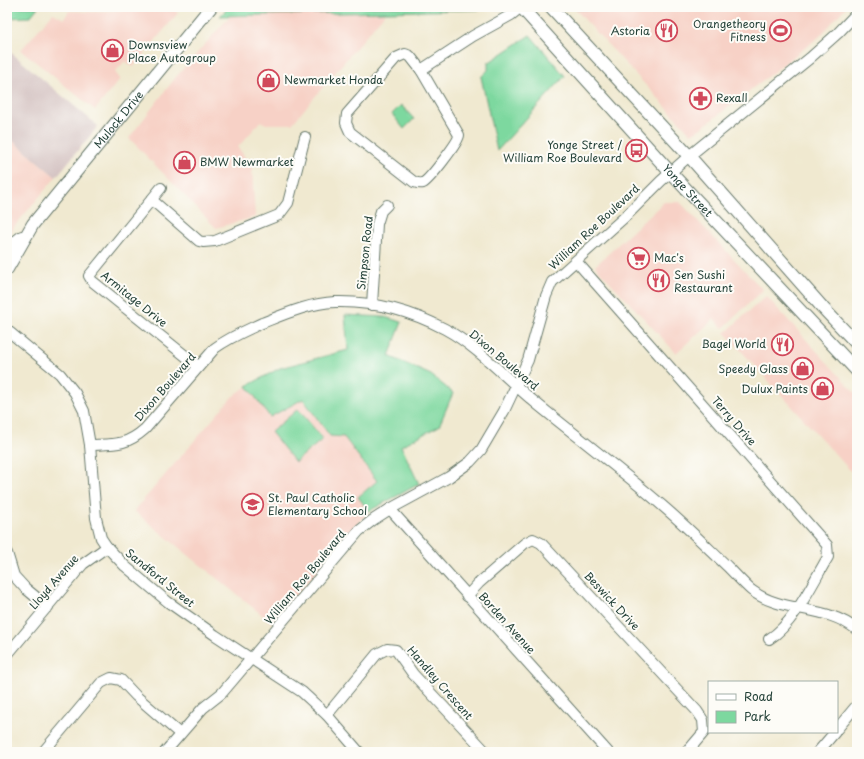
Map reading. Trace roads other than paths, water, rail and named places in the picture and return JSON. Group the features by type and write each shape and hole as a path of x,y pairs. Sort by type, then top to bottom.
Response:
{"main road":[{"name":"Mulock Drive","path":"7,268 28,232 211,7"},
{"name":"Yonge Street","path":"521,7 670,172 857,371"},
{"path":"551,7 689,156 823,308 857,344"},
{"name":"Mulock Drive","path":"7,249 28,232"}],"street":[{"path":"421,70 473,36 511,15 521,7"},
{"name":"William Roe Boulevard","path":"165,752 203,708 222,693 359,531 390,509 440,483 470,462 481,450 496,426 528,360 546,296 552,282 628,215 670,172 810,58 838,33 857,13"},
{"path":"405,54 410,56 421,70 449,116 459,137 454,146 426,180 420,184 414,182 350,132 346,123 347,114 396,58 405,54"},
{"path":"152,200 199,241 216,241 279,215 288,203 305,137"},
{"name":"Armitage Drive","path":"161,188 152,200 142,209 89,276 92,281 198,366"},
{"name":"Simpson Road","path":"372,305 377,224 381,211 387,205"},
{"name":"Terry Drive","path":"576,261 827,545 828,557 798,607 785,626 769,639"},
{"name":"Dixon Boulevard","path":"90,445 121,443 137,436 215,348 225,340 240,332 300,309 335,302 394,308 413,314 446,330 485,358 516,386 665,508 751,590 768,600 835,616 857,630"},
{"name":"Sandford Street","path":"7,330 60,374 76,393 84,411 90,445 96,518 101,538 107,547 125,566 168,602 302,692 327,715 358,752"},
{"name":"Borden Avenue","path":"390,509 608,752"},
{"name":"Beswick Drive","path":"468,596 479,583 525,543 533,539 541,543 697,711 703,720 704,732 687,752"},
{"name":"Lloyd Avenue","path":"7,655 83,564 107,547"},
{"path":"7,553 14,576 25,588 48,607"},
{"name":"Handley Crescent","path":"327,715 377,654 387,649 396,650 413,674 486,752"},
{"path":"43,752 101,683 111,678 121,680 136,696 180,734"},
{"path":"838,728 857,705"},
{"path":"818,752 834,733"}],"place":[{"name":"Orangetheory Fitness","path":"781,30"},
{"name":"Astoria","path":"666,31"},
{"name":"Downsview Place Autogroup","path":"112,51"},
{"name":"Newmarket Honda","path":"269,80"},
{"name":"Rexall","path":"700,98"},
{"name":"Yonge Street / William Roe Boulevard","path":"637,151"},
{"name":"BMW Newmarket","path":"185,162"},
{"name":"Mac's","path":"638,258"},
{"name":"Sen Sushi Restaurant","path":"658,281"},
{"name":"Bagel World","path":"782,344"},
{"name":"Speedy Glass","path":"803,369"},
{"name":"Dulux Paints","path":"823,389"},
{"name":"St. Paul Catholic Elementary School","path":"252,504"}]}
